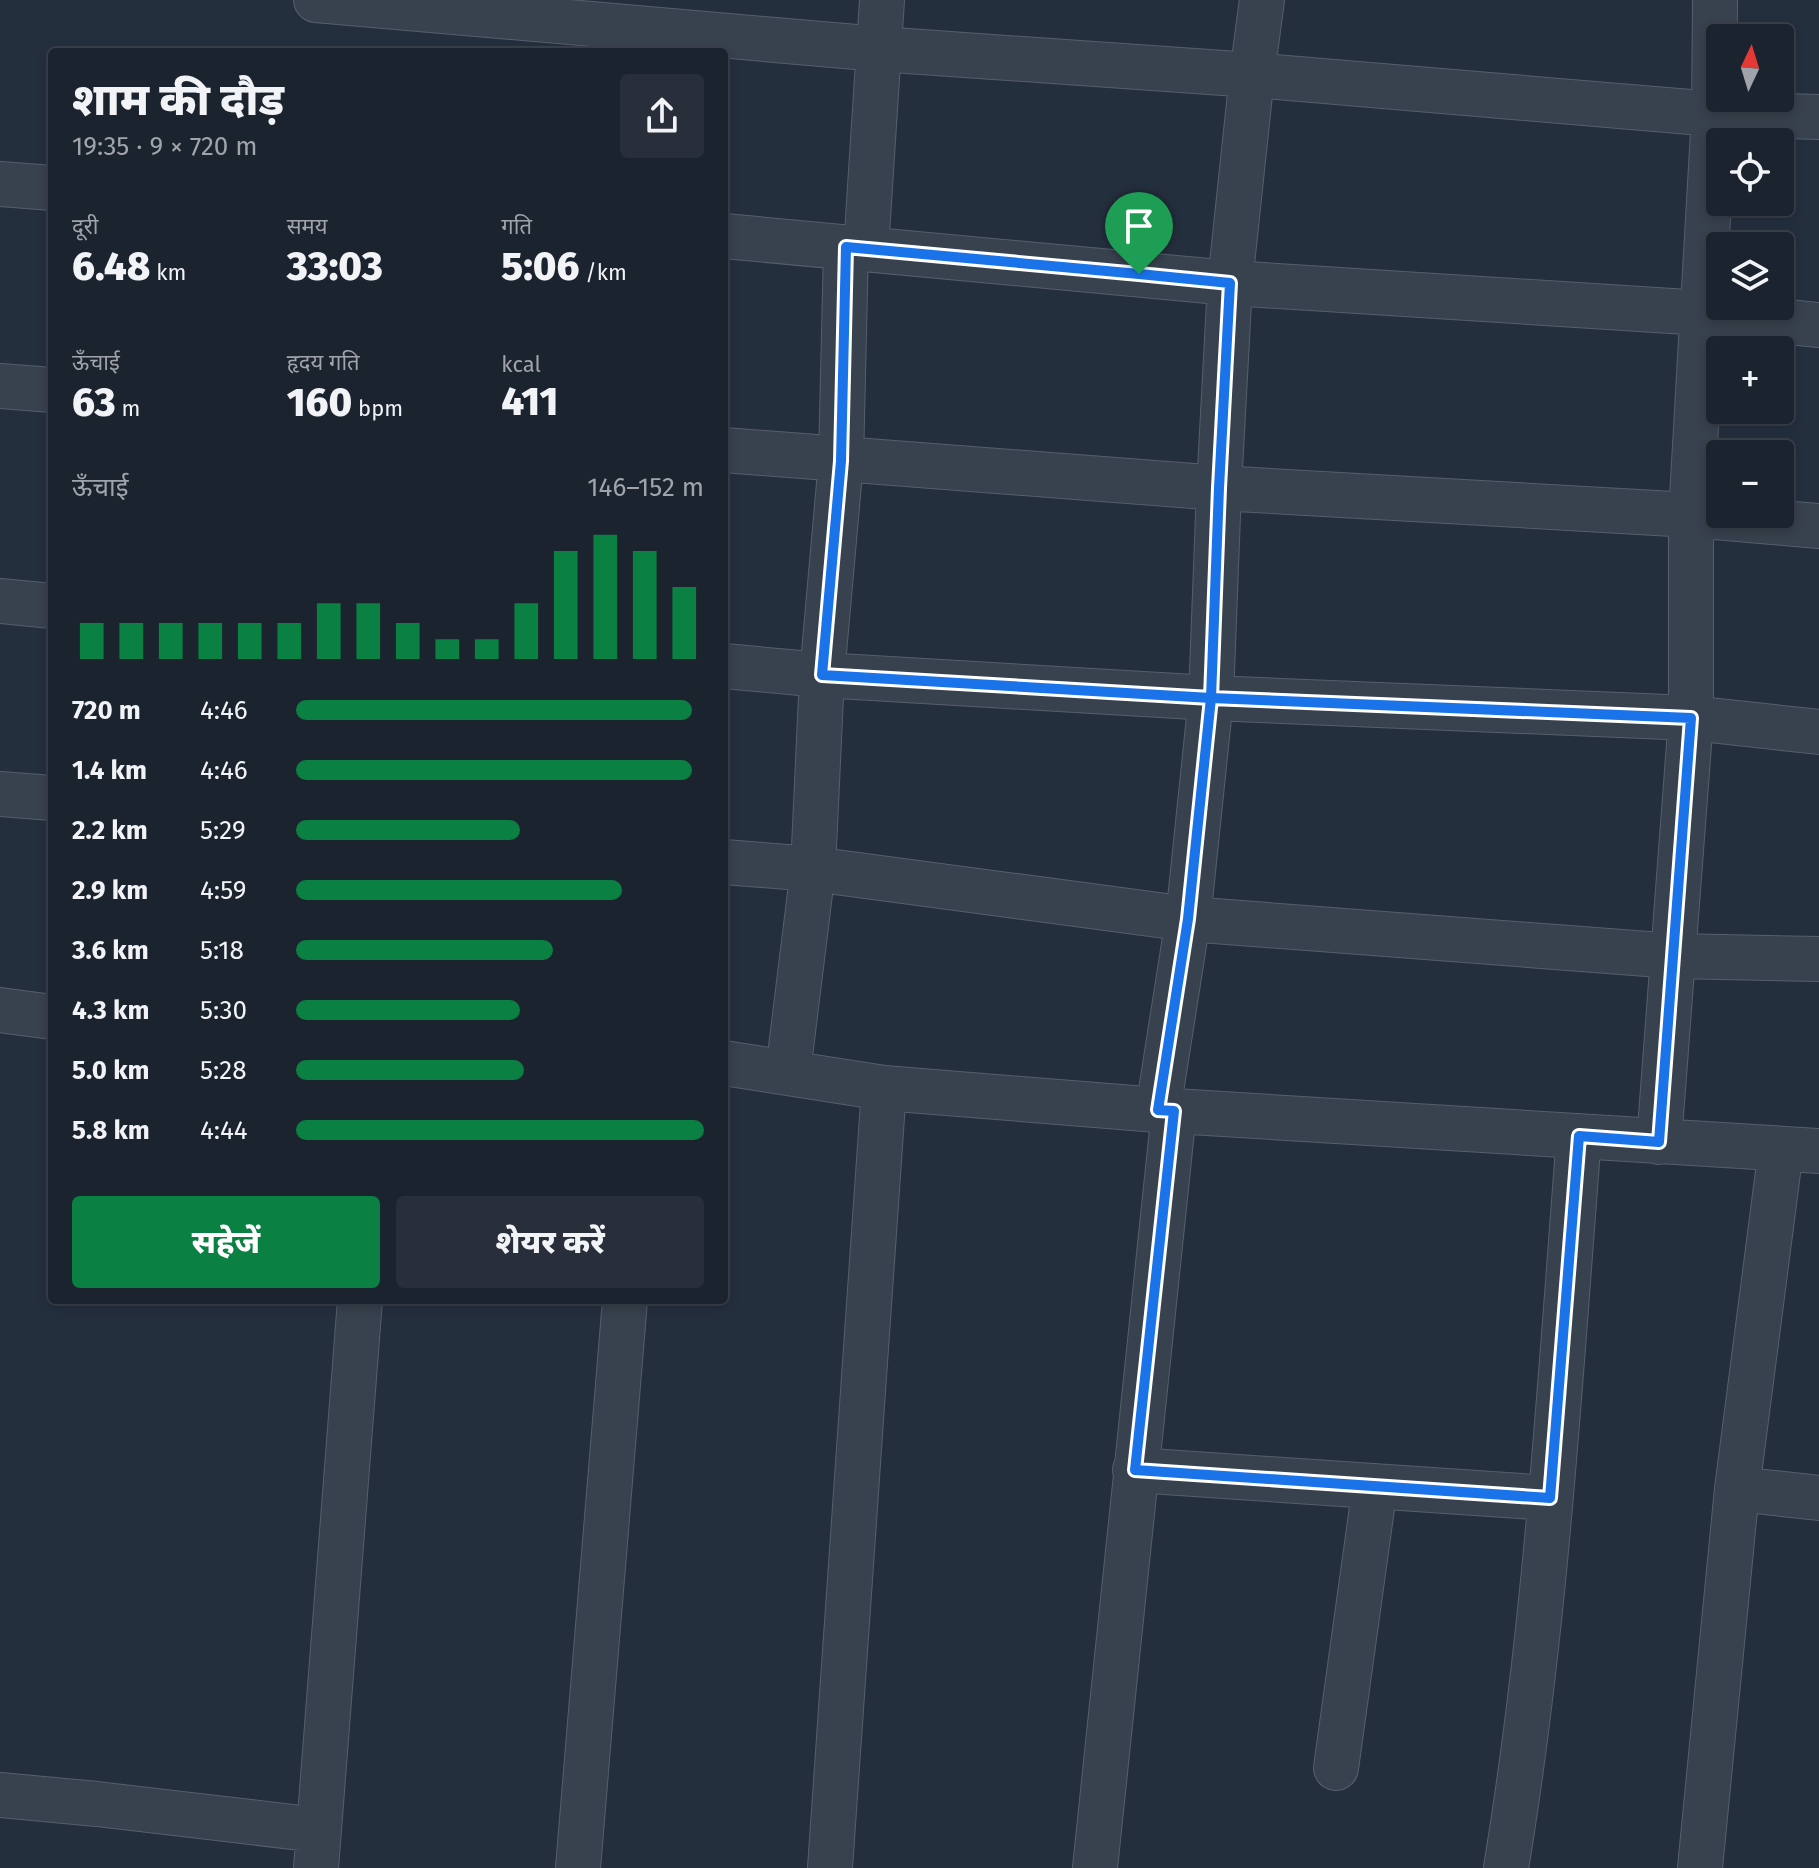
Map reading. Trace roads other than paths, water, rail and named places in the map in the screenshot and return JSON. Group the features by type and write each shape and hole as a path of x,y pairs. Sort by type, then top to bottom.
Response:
{"street":[{"path":"316,0 879,49 1252,75 1714,114 1819,117"},
{"path":"788,1072 813,869 822,675 856,248 882,0"},
{"path":"1095,1868 1135,1470 1166,1110 1211,698 1230,283 1262,0"},
{"path":"1659,1142 1691,718 1691,515 1714,114 1715,0"},
{"path":"0,184 48,188"},
{"path":"728,236 1230,283 1703,313 1819,325"},
{"path":"0,386 48,390"},
{"path":"728,450 1219,488 1691,515 1819,526"},
{"path":"0,601 48,606"},
{"path":"728,666 822,675 1211,698 1691,718 1819,732"},
{"path":"0,794 48,798"},
{"path":"728,862 813,869 1188,919 1674,956 1819,959"},
{"path":"0,1010 48,1016"},
{"path":"728,1064 884,1088 1166,1110 1800,1150 1737,1489 1700,1868"},
{"path":"830,1868 884,1088"},
{"path":"1506,1868 1538,1629 1579,1136"},
{"path":"0,1795 97,1804 317,1849 360,1304"},
{"path":"578,1868 625,1304"},
{"path":"1135,1470 1550,1498"},
{"path":"1336,1768 1375,1486"},
{"path":"1737,1489 1819,1498"}]}
